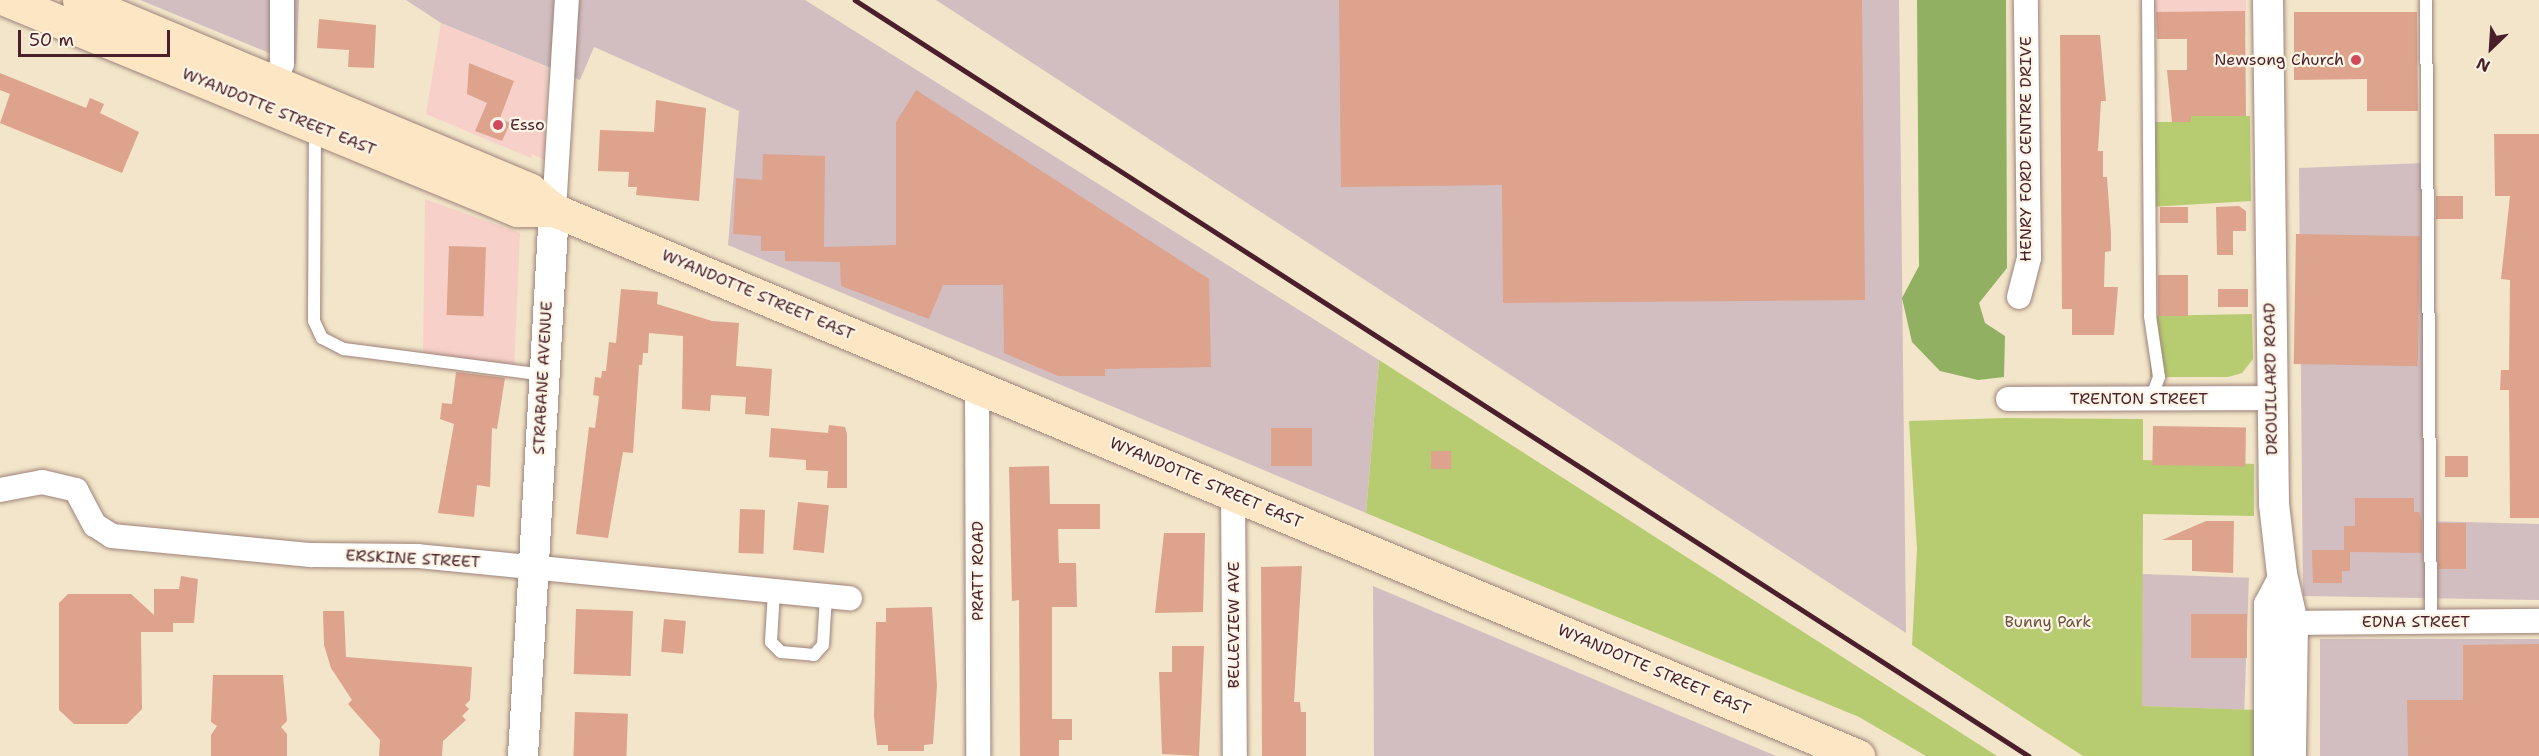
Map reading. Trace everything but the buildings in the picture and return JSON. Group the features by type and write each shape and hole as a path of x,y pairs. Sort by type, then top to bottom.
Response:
{"main road":[{"name":"WYANDOTTE STREET EAST","path":"7,0 530,190 554,210 1858,756"},
{"name":"WYANDOTTE STREET EAST","path":"79,0 272,95"}],"street":[{"path":"272,95 282,64 282,0"},
{"name":"STRABANE AVENUE","path":"523,756 531,567 567,0"},
{"name":"HENRY FORD CENTRE DRIVE","path":"2019,297 2028,258 2026,0"},
{"name":"DROUILLARD ROAD","path":"2268,0 2274,504 2282,574 2293,624 2291,756"},
{"name":"PRATT ROAD","path":"977,387 978,756"},
{"name":"TRENTON STREET","path":"2008,399 2271,398"},
{"name":"ERSKINE STREET","path":"0,490 42,482 76,490 95,525 112,536 311,555 418,556 850,598"},
{"name":"BELLEVIEW AVE","path":"1233,495 1235,756"},
{"path":"2266,756 2266,604 2282,574"},
{"name":"EDNA STREET","path":"2293,624 2539,621"}],"lane":[{"path":"2148,0 2150,316 2159,377 2151,399"},
{"path":"2426,0 2431,622"},
{"path":"315,113 314,321 322,338 344,349 543,375"},
{"path":"774,591 771,642 781,652 814,655 823,645 826,596"}],"shaded area":[{"path":"140,0 299,0 296,64"},
{"path":"406,0 805,0 1379,360 1366,513 728,245 739,111 594,47 580,80 441,23"},
{"path":"936,0 1899,0 1906,633"},
{"path":"2146,0 2246,0 2246,36 2146,36"},
{"path":"441,23 547,67 545,160 532,154 531,158 426,114"},
{"path":"2423,163 2426,521 2539,524 2539,600 2303,596 2299,168"},
{"path":"425,199 520,233 514,368 423,361"},
{"path":"2142,574 2249,578 2244,710 2137,706"},
{"path":"1373,586 1776,756 1374,756"},
{"path":"2320,639 2539,639 2539,756 2320,756"}],"green space":[{"path":"1917,0 2006,0 2007,268 1979,303 1985,323 2005,336 2004,377 1978,380 1940,371 1912,342 1902,298 1919,266"},
{"path":"2191,116 2250,116 2251,201 2149,207 2149,122 2191,122"},
{"path":"2252,314 2253,359 2242,373 2228,377 2150,377 2150,316"},
{"path":"1379,360 1997,756 1926,756 1859,717 1366,513"},
{"name":"Bunny Park","path":"2006,418 2143,419 2143,460 2254,464 2254,516 2143,514 2142,706 2256,710 2275,756 2083,756 1912,645 1917,549 1909,421"}],"railway":[{"path":"855,0 2029,756"}],"place":[{"name":"Newsong Church","path":"2356,60"},
{"name":"Esso","path":"498,125"}]}
